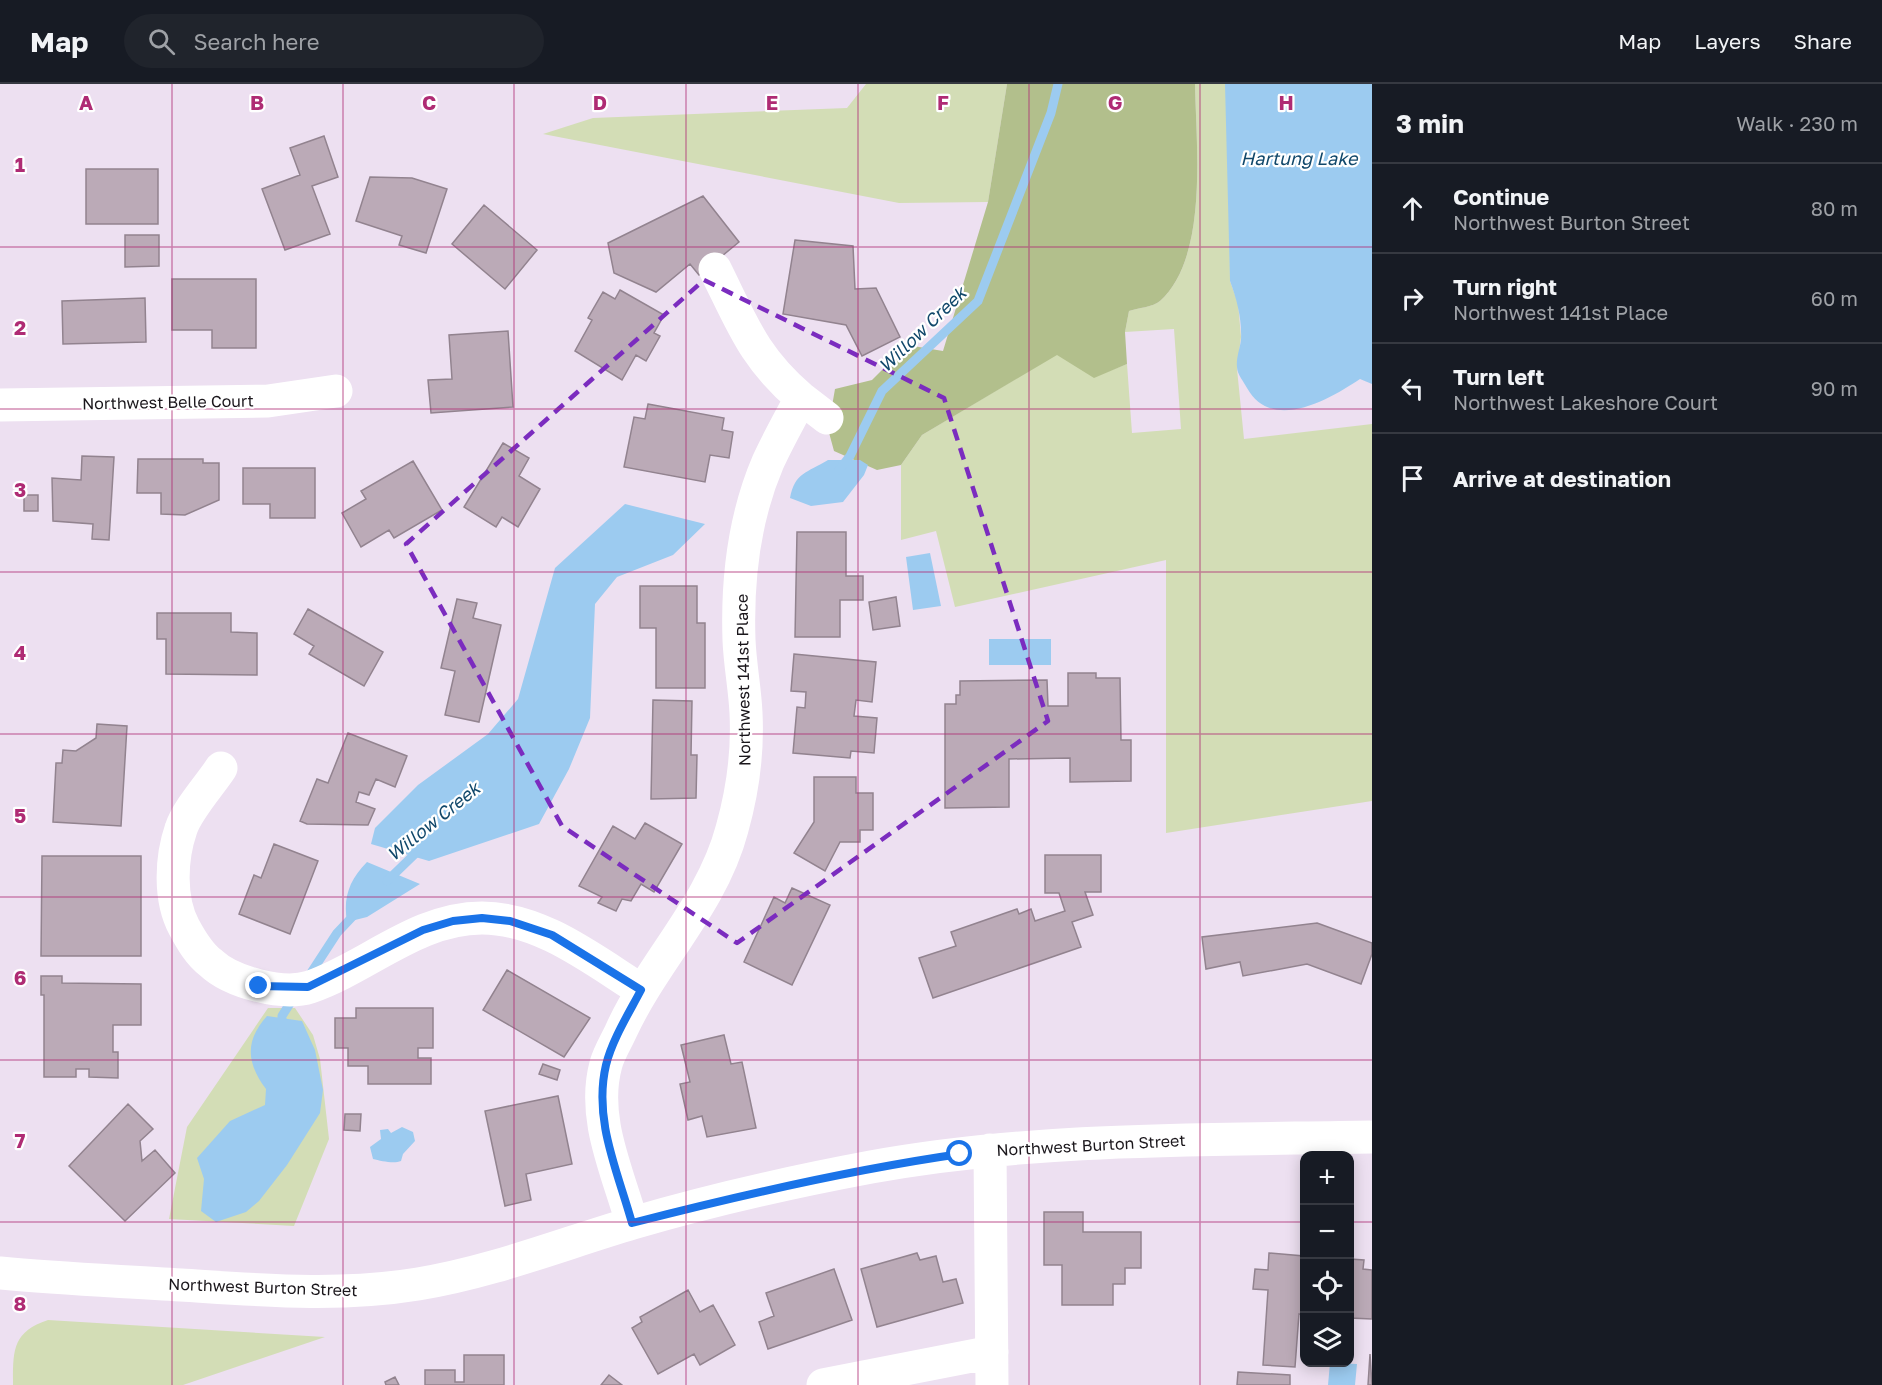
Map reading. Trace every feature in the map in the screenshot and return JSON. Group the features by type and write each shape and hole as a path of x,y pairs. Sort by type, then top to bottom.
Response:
{"street":[{"path":"716,269 751,344 772,372 827,418"},
{"name":"Northwest Belle Court","path":"0,405 268,401 336,391"},
{"name":"Northwest 141st Place","path":"632,1223 603,1130 602,1091 606,1064 641,990 696,910 718,872 732,832 744,784 747,750 739,642 742,560 752,508 768,463 801,398"},
{"path":"221,768 181,827 174,866 175,897 183,923 196,948 211,964 235,978 259,986 308,987 423,930 453,921 482,918 510,921 552,935 641,990"},
{"name":"Northwest Burton Street","path":"0,1274 273,1290 357,1292 422,1284 544,1253 632,1223 758,1190 872,1167 990,1150 1113,1142 1372,1137"},
{"path":"990,1150 992,1385"},
{"path":"823,1385 992,1352"}],"highlighted area":[{"path":"704,280 944,398 1048,721 737,943 562,826 406,544"}],"green space":[{"path":"866,84 1007,84 988,202 899,203 543,134 593,118 847,108"},
{"path":"1007,84 1195,84 1196,198 1193,229 1186,257 1176,282 1160,301 1129,311 1125,332 1127,364 1094,378 1057,355 922,435 901,465 877,470 834,451 828,429 835,389 872,380 907,345 943,351 988,202"},
{"path":"1195,84 1229,84 1230,281 1238,303 1241,337 1237,369 1244,439 1372,424 1372,801 1166,833 1166,560 955,607 936,531 901,540 901,465 922,435 1057,354 1094,377 1127,364 1132,433 1181,429 1174,329 1125,332 1129,311 1160,301 1176,282 1186,257 1193,229 1196,199"},
{"path":"268,1008 295,1008 313,1035 320,1059 329,1139 294,1226 169,1219 187,1127"},
{"path":"48,1320 325,1337 183,1385 13,1385 13,1362 17,1344 27,1330"}],"water":[{"name":"Hartung Lake","path":"1225,84 1372,84 1372,384 1360,379 1318,403 1286,410 1271,408 1258,401 1239,375 1237,364 1241,325 1230,281"},
{"path":"828,460 860,460 868,465 864,475 843,502 811,506 790,498 795,483 803,474"},
{"path":"625,504 705,524 673,555 617,577 595,604 590,718 569,769 539,824 429,861 371,844 375,828 418,785 488,734 518,699 555,568"},
{"path":"930,553 941,606 913,610 906,557"},
{"path":"989,639 1051,639 1051,665 989,665"},
{"path":"367,862 420,884 367,917 347,922 346,905 349,890"},
{"path":"267,1016 302,1021 315,1050 323,1090 320,1113 287,1165 259,1201 246,1212 216,1222 201,1211 204,1179 197,1158 230,1121 265,1105 266,1089 255,1070 251,1052 255,1034"},
{"path":"402,1127 413,1132 415,1141 403,1154 401,1161 373,1159 370,1147 381,1139 380,1130 388,1129 391,1133"},
{"path":"1354,1364 1357,1364 1355,1385 1328,1385 1330,1367 1354,1367"}],"building":[{"path":"324,136 338,177 312,186 330,234 285,250 262,189 300,175 290,148"},
{"path":"86,169 158,169 158,224 86,224"},
{"path":"370,177 412,178 447,189 426,253 399,245 402,236 356,221"},
{"path":"703,196 739,242 699,275 690,264 656,292 614,273 608,243"},
{"path":"484,205 537,250 505,289 452,244"},
{"path":"125,235 159,235 159,266 125,267"},
{"path":"795,240 853,246 855,289 876,288 900,337 862,356 846,325 783,314"},
{"path":"172,279 256,279 256,348 212,348 212,330 172,330"},
{"path":"620,290 664,315 654,333 660,336 646,361 636,355 622,380 575,351 592,320 588,318 603,292 615,299"},
{"path":"145,298 146,342 63,344 62,301"},
{"path":"508,331 513,407 431,413 428,380 452,379 449,335"},
{"path":"648,404 724,418 722,430 733,432 729,458 710,455 705,482 624,467 634,417 645,419"},
{"path":"503,443 529,458 519,476 540,489 518,527 502,517 496,527 464,507"},
{"path":"82,456 114,457 109,540 92,539 93,524 53,521 52,478 81,480"},
{"path":"138,459 203,459 203,463 219,463 219,500 185,515 161,514 161,493 137,493"},
{"path":"413,461 442,510 394,538 389,530 361,547 342,513 366,499 361,491"},
{"path":"243,468 315,468 315,518 270,518 270,504 243,504"},
{"path":"24,495 38,495 38,511 24,511"},
{"path":"797,532 846,532 846,576 863,576 863,600 840,600 840,637 795,637"},
{"path":"640,586 697,586 697,623 705,623 705,688 656,688 656,628 640,628"},
{"path":"896,597 900,626 873,630 869,602"},
{"path":"457,599 477,603 473,618 501,625 479,722 445,715 455,671 441,668"},
{"path":"308,609 383,652 364,686 309,654 314,646 294,634"},
{"path":"157,613 231,613 231,632 257,633 257,675 166,674 166,639 157,639"},
{"path":"794,654 876,662 872,702 856,700 854,716 877,718 874,753 851,751 850,758 793,753 797,707 805,708 806,692 791,691"},
{"path":"1068,673 1096,673 1096,678 1120,678 1121,740 1131,740 1131,781 1070,782 1070,758 1009,759 1009,807 945,808 945,704 956,704 956,695 960,695 960,681 1047,680 1048,706 1068,706"},
{"path":"653,700 692,701 691,755 697,755 696,798 651,799"},
{"path":"97,724 127,726 121,826 53,822 56,763 62,763 63,750 76,751 96,738"},
{"path":"348,733 407,756 395,787 376,779 369,795 359,792 356,802 375,809 368,825 307,824 300,821 317,779 328,783"},
{"path":"814,777 856,777 856,793 873,793 873,830 860,830 860,842 840,842 825,871 794,853 814,822"},
{"path":"645,823 682,844 654,892 641,884 631,901 622,899 616,911 598,903 602,897 579,886 613,826 635,839"},
{"path":"274,844 318,861 290,934 239,914 254,875 261,878"},
{"path":"1045,855 1101,855 1101,892 1085,892 1093,915 1072,922 1081,947 933,998 919,958 956,946 951,932 1017,909 1019,914 1031,909 1035,921 1065,911 1059,893 1045,893"},
{"path":"42,856 141,856 141,956 41,956"},
{"path":"792,888 830,905 792,985 744,962 774,897 785,903"},
{"path":"1317,923 1372,943 1372,954 1361,984 1307,964 1243,976 1240,962 1206,969 1202,937"},
{"path":"507,970 590,1018 564,1057 483,1010"},
{"path":"41,976 62,976 62,983 141,984 141,1025 113,1025 113,1052 118,1052 118,1078 89,1077 89,1069 76,1069 76,1077 44,1077 44,995 41,995"},
{"path":"356,1008 433,1008 433,1048 418,1048 418,1058 431,1058 431,1084 368,1084 368,1066 348,1066 348,1048 335,1048 335,1018 356,1018"},
{"path":"724,1035 731,1064 742,1062 756,1128 707,1137 702,1116 688,1120 680,1084 690,1082 681,1045"},
{"path":"543,1064 560,1070 557,1080 539,1074"},
{"path":"558,1096 572,1164 526,1174 531,1200 505,1206 485,1111"},
{"path":"128,1104 153,1129 140,1141 142,1161 155,1150 175,1173 125,1221 69,1166"},
{"path":"345,1114 361,1114 360,1131 344,1130"},
{"path":"1044,1212 1083,1212 1083,1232 1141,1232 1141,1268 1125,1268 1125,1284 1113,1284 1113,1305 1062,1305 1062,1265 1044,1265"},
{"path":"917,1253 920,1260 936,1256 943,1282 956,1279 963,1303 877,1327 861,1269"},
{"path":"1269,1253 1300,1256 1300,1314 1295,1367 1263,1365 1268,1290 1253,1289 1255,1269 1268,1270"},
{"path":"1354,1259 1364,1260 1363,1269 1372,1270 1372,1319 1354,1318"},
{"path":"834,1269 852,1320 768,1349 759,1322 774,1316 766,1293"},
{"path":"688,1290 700,1312 713,1305 735,1345 700,1365 694,1354 658,1374 632,1328 642,1322 640,1317"},
{"path":"1370,1354 1372,1385 1368,1385"},
{"path":"464,1355 504,1355 504,1385 425,1385 425,1370 455,1370 455,1382 464,1382"},
{"path":"1238,1372 1290,1375 1290,1385 1237,1385"},
{"path":"609,1375 622,1385 601,1385"},
{"path":"395,1377 399,1385 386,1385 385,1382"}],"waterway":[{"name":"Willow Creek","path":"839,470 850,456 882,391 978,301 1051,113 1058,84"},
{"name":"Willow Creek","path":"387,881 420,849"},
{"name":"Willow Creek","path":"309,976 337,933 354,915"},
{"name":"Willow Creek","path":"282,1028 282,1016 294,997"}],"route":[{"path":"259,986 308,987 423,930 453,921 482,918 510,921 552,935 641,990 606,1064 602,1091 603,1130 632,1223 758,1190 872,1167 960,1154"}]}
